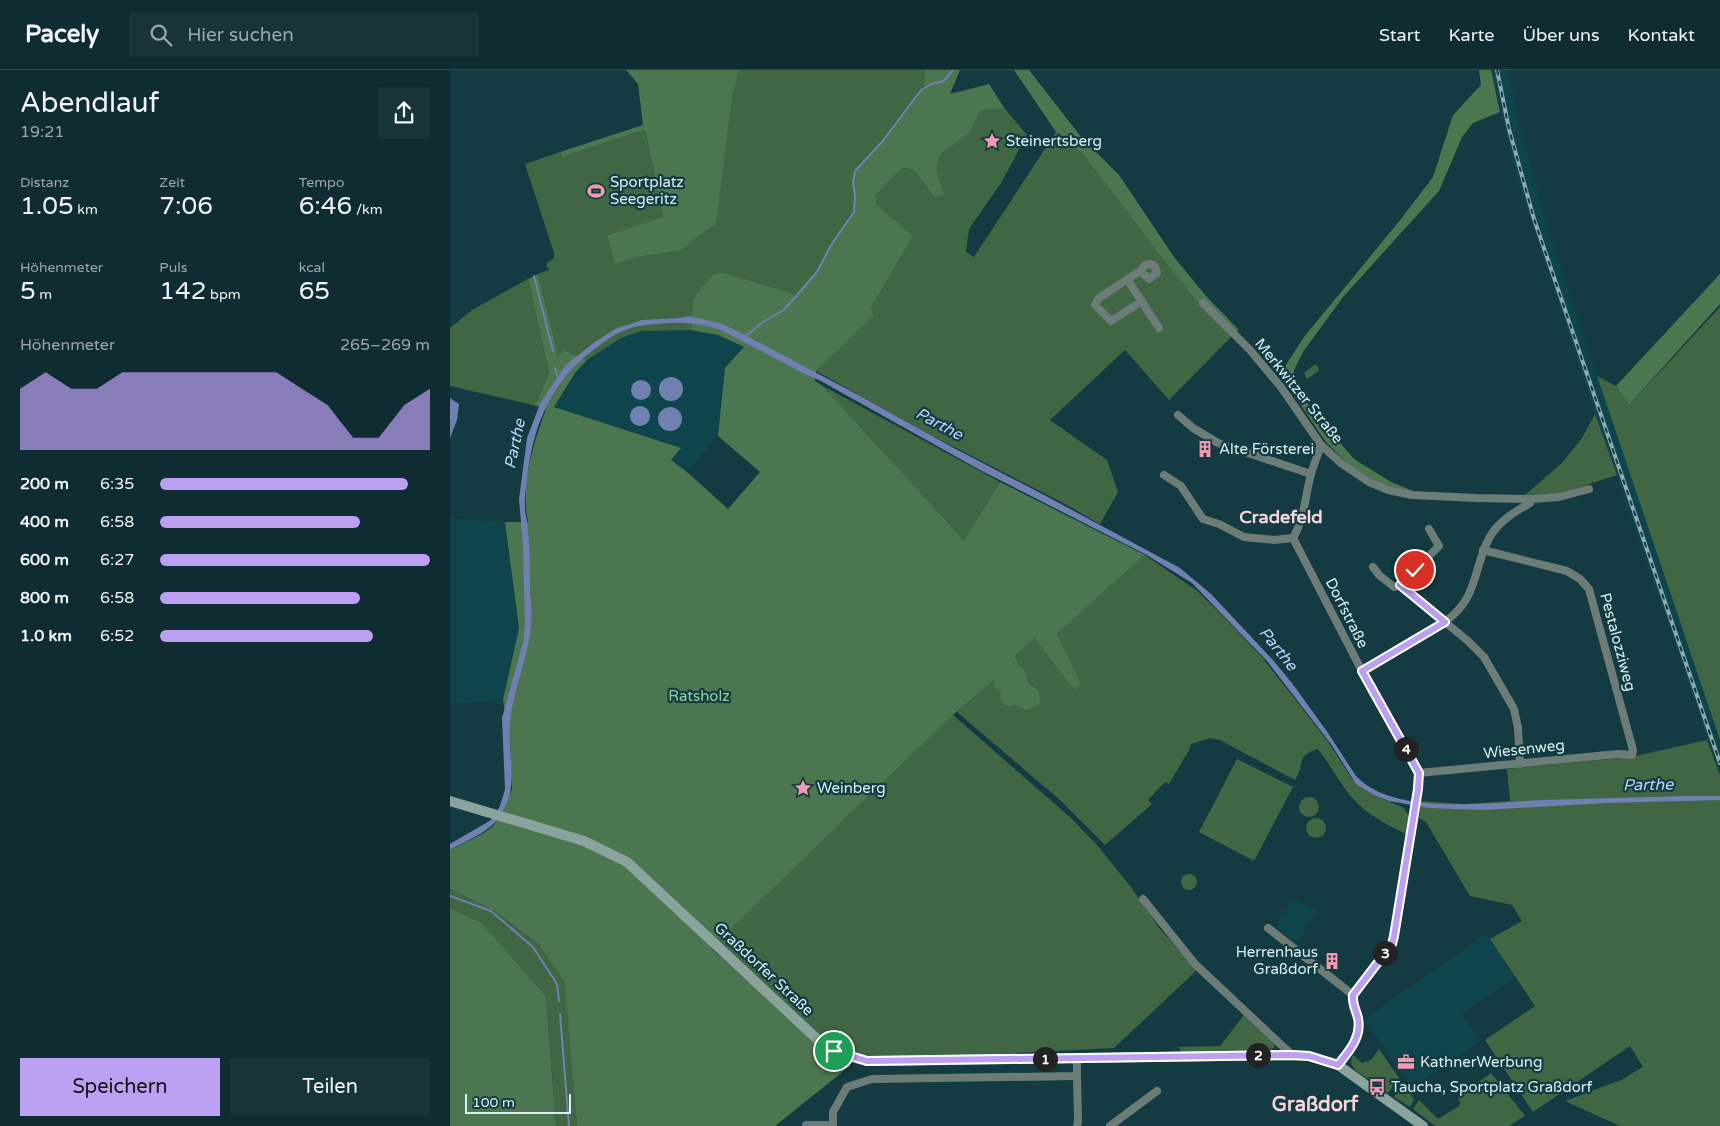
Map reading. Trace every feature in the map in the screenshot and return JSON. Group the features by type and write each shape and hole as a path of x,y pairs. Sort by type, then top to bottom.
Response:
{"street":[{"path":"1140,271 1099,298 1095,305 1111,321 1142,301"},
{"path":"1127,279 1159,328"},
{"name":"Merkwitzer Straße","path":"1203,304 1256,358 1281,387 1321,445 1342,464 1369,482 1388,490 1412,495 1476,498 1532,499 1559,497 1589,489"},
{"path":"1178,415 1192,428 1218,443 1311,474"},
{"path":"1164,475 1181,486 1203,519 1219,524 1244,537 1274,540 1292,538 1299,528 1303,516 1311,474 1321,445"},
{"path":"1362,671 1445,622 1457,611 1468,596 1484,550 1500,523 1530,503 1532,499"},
{"path":"1373,566 1379,575 1394,587 1400,585 1439,546 1429,530"},
{"name":"Dorfstraße","path":"1292,538 1362,671 1419,773"},
{"name":"Pestalozziweg","path":"1484,550 1567,571 1580,579 1589,589 1633,750 1632,755"},
{"path":"1400,585 1484,657 1505,690 1514,709 1520,764"},
{"name":"Wiesenweg","path":"1419,773 1618,754 1632,755"},
{"path":"1338,1065 1360,1032 1358,1018 1352,1003 1353,995 1392,944 1415,810 1419,773"},
{"name":"Graßdorfer Straße","path":"450,800 584,841 627,862 817,1039 834,1051 867,1061 1309,1056 1338,1065 1423,1126"},
{"path":"1143,899 1195,964 1292,1055"},
{"path":"1268,928 1353,995"},
{"path":"1077,1059 1077,1126"},
{"path":"806,1125 833,1125 833,1112 847,1087 872,1079 1077,1076"},
{"path":"1110,1126 1157,1091"}],"shaded area":[{"path":"1491,70 1509,70 1517,115 1546,221 1720,740 1720,775 1595,414 1527,208 1513,163"},
{"path":"688,316 723,324 745,335 1180,568 1211,594 1272,659 1328,733 1356,776 1373,789 1394,797 1419,802 1445,804 1686,796 1720,796 1720,800 1606,803 1483,810 1429,808 1389,801 1374,795 1356,784 1331,744 1267,661 1192,583 1145,554 980,470 819,380 723,331 688,323 664,323 626,330 599,345 573,368 562,381 544,411 529,462 525,497 531,619 530,636 511,712 512,773 510,791 503,810 492,825 477,836 450,850 450,844 491,820 500,806 505,789 502,718 523,643 525,625 523,546 519,499 527,438 540,404 565,366 592,344 615,329 642,320"},
{"path":"679,329 718,335 745,347 725,368 718,436 687,472 671,460 680,448 554,407 575,373 587,360 608,346 621,338 641,331"},
{"path":"671,377 680,380 683,389 680,398 671,401 662,398 659,389 662,380"},
{"path":"641,380 648,383 651,390 648,397 641,400 634,397 631,390 634,383"},
{"path":"450,398 459,404 457,420 450,438"},
{"path":"640,406 647,409 650,416 647,423 640,426 633,423 630,416 633,409"},
{"path":"670,407 679,410 682,419 679,428 670,431 661,428 658,419 661,410"},
{"path":"450,518 505,522 519,628 503,700 450,704"},
{"path":"1291,898 1316,910 1298,943 1276,928"},
{"path":"1486,934 1516,978 1461,1013 1481,1041 1412,1088 1364,1019"}],"green space":[{"path":"626,70 739,70 732,98 716,223 679,251 637,257 615,264 607,235 663,217 645,130 562,157 560,152 643,125 638,84"},
{"path":"739,70 925,70 925,87 882,142 855,171 853,182 855,196 854,212 831,245 817,272 797,295 723,272 713,274 693,298 691,330 641,331 621,338 587,360 563,350 557,359 557,349 538,274 549,270 546,264 554,258 554,253 525,164 560,152 562,157 645,130 663,218 607,235 616,263 637,257 678,251 732,98"},
{"name":"Ratsholz","path":"925,70 960,70 950,94 989,84 1005,109 981,110 969,134 941,154 936,169 944,195 934,197 914,170 902,168 876,195 877,205 913,236 871,308 874,316 816,371 815,381 823,386 964,540 1000,482 1145,555 1057,634 1081,683 1075,690 1035,638 1015,656 1019,666 1025,670 1029,683 1039,691 1040,705 1026,710 1017,705 1004,705 1000,698 1001,690 995,687 994,680 953,715 711,948 819,1045 824,1064 851,1065 775,1126 577,1126 565,982 539,945 496,912 450,889 450,850 484,833 493,826 504,809 512,789 510,742 503,700 519,628 505,522 528,522 526,493 529,465 546,409 533,405 537,401 549,373 528,279 538,274 557,349 557,358 563,350 587,360 575,373 554,407 681,448 671,460 728,509 760,472 718,436 725,368 744,347 718,335 691,330 693,298 713,274 723,272 797,295 817,272 831,245 854,212 855,196 853,182 855,171 882,142 925,87"},
{"path":"1014,70 1029,70 1082,138 1119,175 1174,257 1206,296 1239,330 1235,333 1202,300 1198,303 1085,157 1069,141 1056,132"},
{"path":"1479,70 1491,70 1500,112 1473,123 1462,137 1439,191 1343,297 1303,352 1294,370 1294,378 1303,398 1354,459 1391,482 1418,493 1380,484 1349,465 1325,441 1280,374 1304,337 1433,177 1453,115 1481,85"},
{"path":"1005,109 1027,135 1001,183 969,229 966,252 974,257 1056,132 1069,141 1085,157 1198,303 1202,300 1235,333 1169,400 1125,350 1050,420 1107,460 1118,492 1100,524 925,432 816,371 874,316 871,308 913,236 877,205 876,195 902,168 914,170 934,197 936,169 941,154 969,134 981,110"},
{"path":"1720,274 1720,304 1629,405 1616,386"},
{"path":"528,279 549,373 537,401 533,405 450,386 450,328 472,310"},
{"path":"1720,307 1720,740 1597,376 1616,386 1629,405"},
{"path":"1315,364 1319,368 1318,371 1307,379 1304,373"},
{"path":"823,386 1000,482 964,540"},
{"path":"1595,414 1617,475 1559,494 1525,495 1561,464 1582,438"},
{"path":"1145,555 1196,590 1261,656 1327,740 1352,779 1374,795 1404,808 1410,818 1406,834 1375,817 1361,806 1345,789 1318,749 1306,754 1295,780 1220,740 1211,738 1191,744 1169,784 1165,782 1148,800 1152,804 1105,845 1060,800 957,712 994,680 1011,706 1017,705 1039,691 1029,683 1025,670 1019,666 1015,656 1035,637 1053,663 1075,689 1081,683 1057,634"},
{"path":"953,715 1071,818 1097,845 1131,887 1160,929 1197,970 1114,1048 937,1057 863,1056 851,1053 822,1038 716,943"},
{"path":"1707,740 1720,775 1720,1126 1620,1126 1565,1101 1621,1080 1643,1067 1630,1046 1533,1112 1485,1040 1535,1006 1490,939 1522,921 1512,905 1470,896 1426,822 1419,818 1421,801 1464,804 1510,801 1507,769 1631,757"},
{"path":"1237,759 1293,787 1254,861 1199,832"},
{"path":"1309,797 1316,800 1319,807 1316,814 1309,817 1302,814 1299,807 1302,800"},
{"path":"1316,818 1323,821 1326,828 1323,835 1316,838 1309,835 1306,828 1309,821"},
{"path":"1186,874 1192,874 1197,879 1195,888 1186,890 1181,885 1181,879"},
{"path":"450,889 496,912 539,945 566,982 577,1126 556,1126 546,996 482,923 450,908"},
{"path":"450,908 482,923 546,996 556,1126 450,1126"},
{"path":"1244,1015 1275,1043 1274,1048 1267,1050 1182,1052 1178,1047 1220,1046"},
{"path":"1379,1049 1399,1078 1388,1093 1379,1087 1380,1085 1360,1074 1352,1066 1353,1055 1362,1063 1371,1060"},
{"path":"1491,1073 1525,1116 1509,1126 1435,1126 1413,1109 1419,1100 1438,1119 1459,1106 1458,1097"},
{"path":"1402,1082 1414,1099 1410,1107 1394,1097"}],"waterway":[{"path":"746,336 763,322 784,310 817,272 831,245 854,212 855,196 853,182 855,171 882,142 921,90 931,84 944,81 953,70"},
{"path":"534,276 553,351"},
{"path":"555,368 558,378"},
{"path":"450,896 491,911 533,947 557,984 559,1001"},
{"path":"560,1014 569,1126"}],"railway":[{"path":"1497,70 1509,129 1534,219 1720,763"}],"place":[{"name":"Steinertsberg","path":"992,141"},
{"name":"Sportplatz Seegeritz","path":"596,191"},
{"name":"Alte Försterei","path":"1205,449"},
{"name":"Weinberg","path":"803,788"},
{"name":"Herrenhaus Graßdorf","path":"1332,961"},
{"name":"KathnerWerbung","path":"1406,1062"},
{"name":"Taucha, Sportplatz Graßdorf","path":"1377,1087"}],"district":[{"name":"Cradefeld","path":"1281,517"},
{"name":"Graßdorf","path":"1315,1105"}],"route":[{"path":"834,1051 867,1061 1292,1055 1309,1056 1338,1065 1360,1032 1358,1018 1352,1003 1353,995 1392,944 1414,823 1419,773 1362,671 1445,622 1400,585 1415,570"}],"water label":[{"name":"Parthe","path":"939,424"},
{"name":"Parthe","path":"515,444"},
{"name":"Parthe","path":"1278,649"},
{"name":"Parthe","path":"1648,785"}]}
